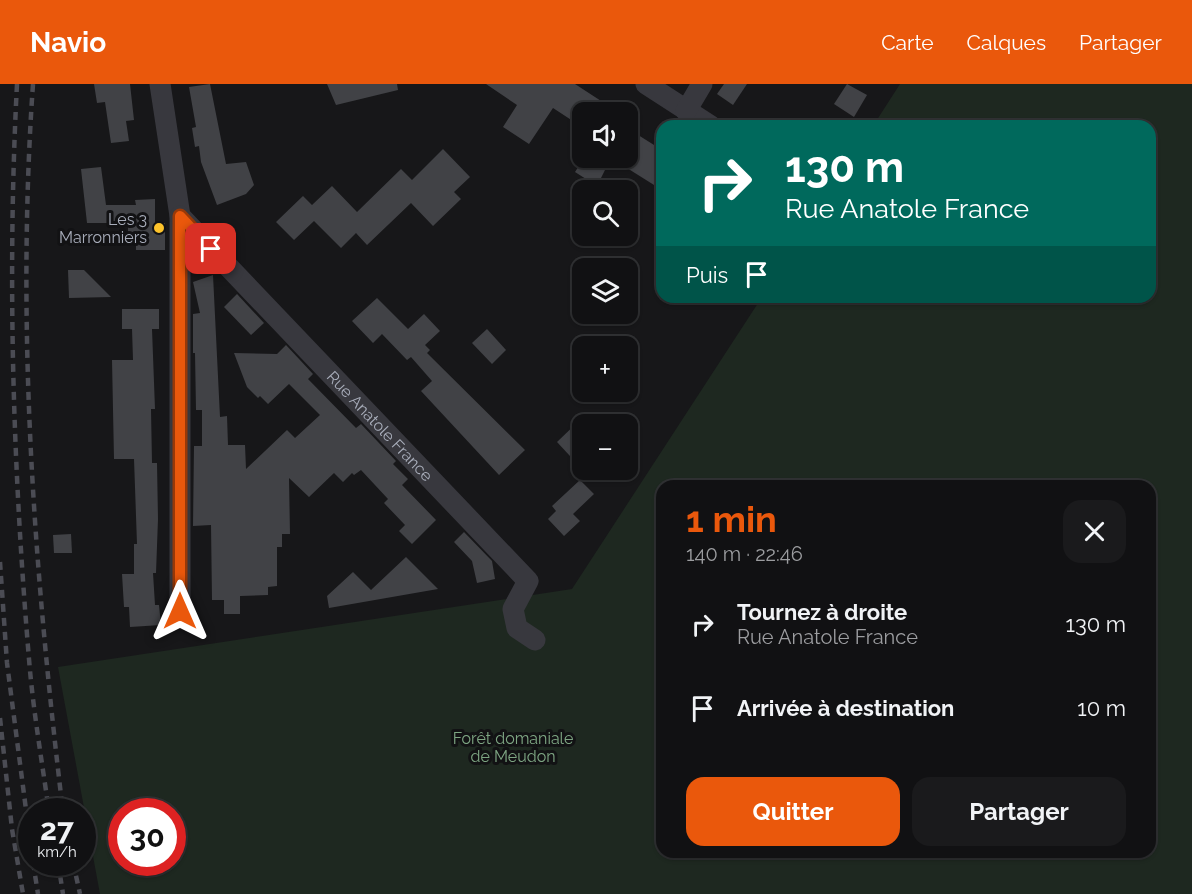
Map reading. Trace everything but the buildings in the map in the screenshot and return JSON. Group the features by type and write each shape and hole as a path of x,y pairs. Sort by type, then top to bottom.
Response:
{"street":[{"path":"160,84 180,216 180,611"},
{"path":"646,84 701,120"},
{"path":"686,111 702,84"},
{"name":"Rue Anatole France","path":"180,216 528,581 513,609 517,628 535,640"}],"green space":[{"name":"Forêt domaniale de Meudon","path":"900,84 1192,84 1192,894 100,894 96,872 96,798 82,798 58,667 572,589 758,303 1156,303 1156,120 877,120"}],"railway":[{"path":"17,84 12,300 19,516 31,678 47,798"},
{"path":"33,84 28,175 27,357 36,539 61,798"},
{"path":"0,562 7,663 24,798"},
{"path":"0,718 12,829 23,894"},
{"path":"35,876 38,894"},
{"path":"60,876 63,894"},
{"path":"76,876 80,894"}],"place":[{"name":"Les 3 Marronniers","path":"159,228"}],"route":[{"path":"180,611 180,216 211,249"}]}
